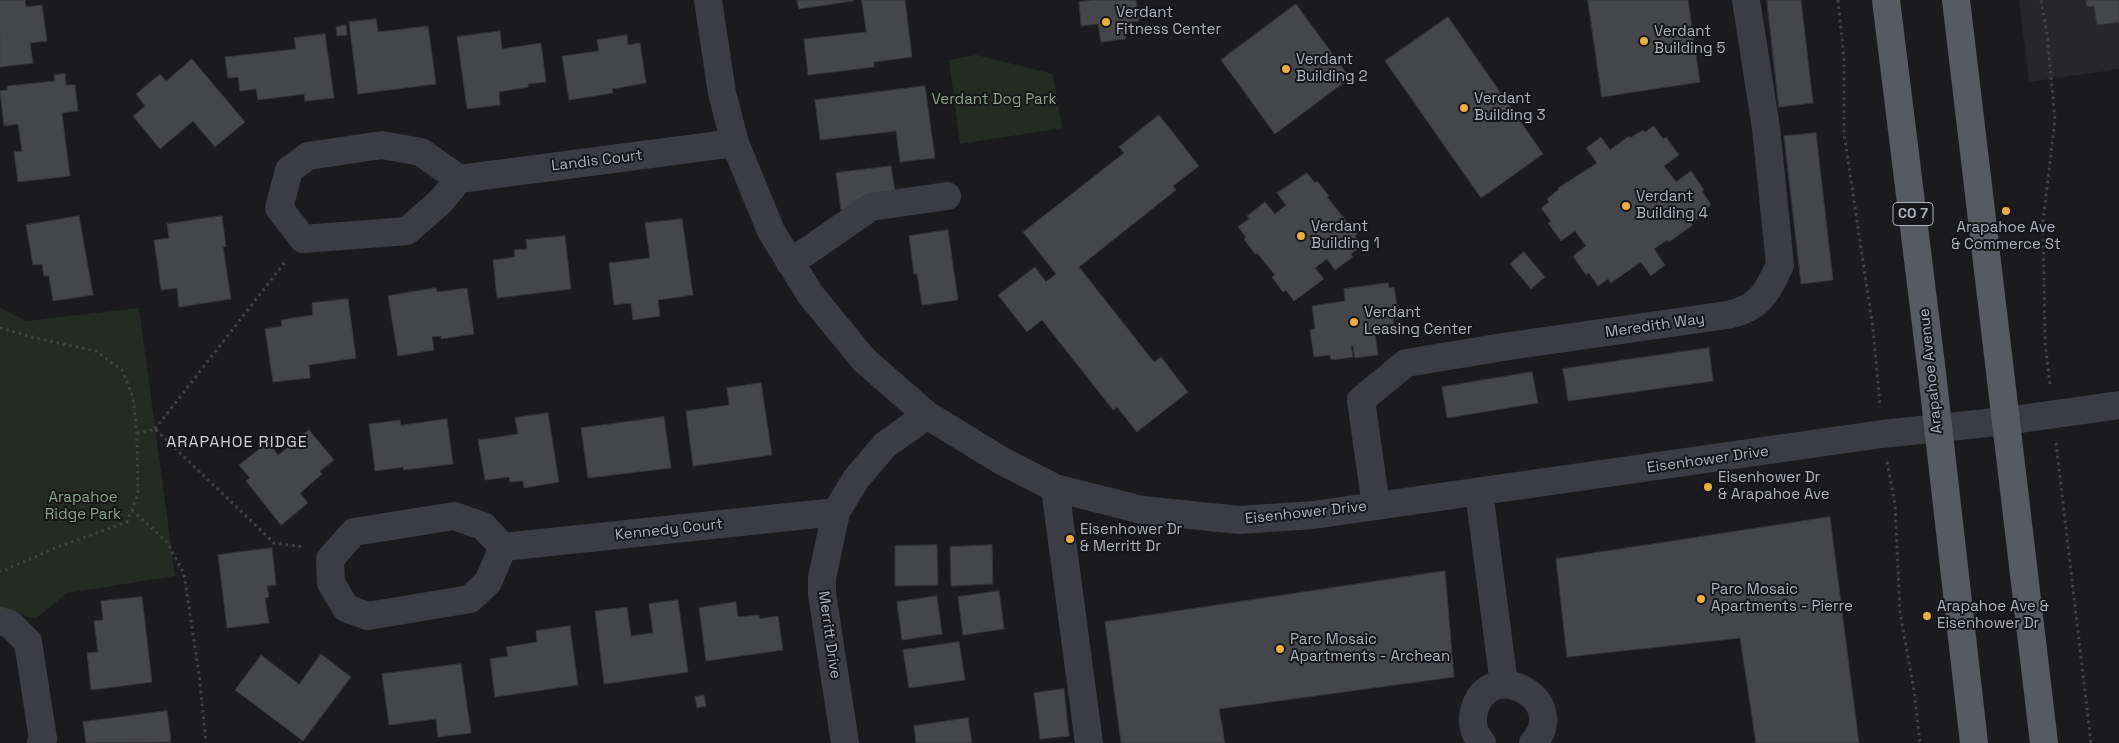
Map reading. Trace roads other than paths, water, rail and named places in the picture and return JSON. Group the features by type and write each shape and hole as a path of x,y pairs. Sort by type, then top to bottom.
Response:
{"main road":[{"name":"Arapahoe Avenue","path":"1886,0 1931,364 1974,743"},
{"path":"1956,0 2044,743"}],"street":[{"name":"Eisenhower Drive","path":"708,0 722,93 735,143 771,231 810,294 864,360 927,414 1002,462 1055,488 1142,510 1240,520 1313,515 1882,434 1938,429 2119,405"},
{"name":"Meredith Way","path":"1376,506 1361,400 1406,363 1745,312 1762,298 1772,284 1780,265 1766,128 1746,0"},
{"name":"Landis Court","path":"459,179 735,143"},
{"path":"382,145 421,152 459,179 441,201 407,231 303,239 279,208 289,170 308,156 382,145"},
{"path":"790,263 871,208 947,196"},
{"name":"Merritt Drive","path":"845,743 822,594 822,578 836,512 856,479 885,445 927,414"},
{"path":"1055,488 1089,743"},
{"path":"1479,492 1504,684"},
{"name":"Kennedy Court","path":"503,548 836,512"},
{"path":"454,516 483,526 503,548 488,582 470,599 368,616 346,608 331,583 330,559 354,532 454,516"},
{"path":"0,621 10,624 28,642 43,739 42,743"},
{"path":"1482,743 1473,728 1476,704 1483,694 1493,687 1504,684 1516,685 1526,690 1535,697 1540,707 1543,718 1542,730 1533,743"}],"place":[{"name":"Verdant Fitness Center","path":"1106,22"},
{"name":"Verdant Building 5","path":"1644,41"},
{"name":"Verdant Building 2","path":"1286,69"},
{"name":"Verdant Building 3","path":"1464,108"},
{"name":"Verdant Building 4","path":"1626,206"},
{"name":"Arapahoe Ave & Commerce St","path":"2006,211"},
{"name":"Verdant Building 1","path":"1301,236"},
{"name":"Verdant Leasing Center","path":"1354,322"},
{"name":"Eisenhower Dr & Arapahoe Ave","path":"1708,487"},
{"name":"Eisenhower Dr & Merritt Dr","path":"1070,539"},
{"name":"Parc Mosaic Apartments - Pierre","path":"1701,599"},
{"name":"Arapahoe Ave & Eisenhower Dr","path":"1927,616"},
{"name":"Parc Mosaic Apartments - Archean","path":"1280,649"}],"district":[{"name":"ARAPAHOE RIDGE","path":"237,443"}],"park label":[{"name":"Verdant Dog Park","path":"994,100"},
{"name":"Arapahoe Ridge Park","path":"83,506"}]}
